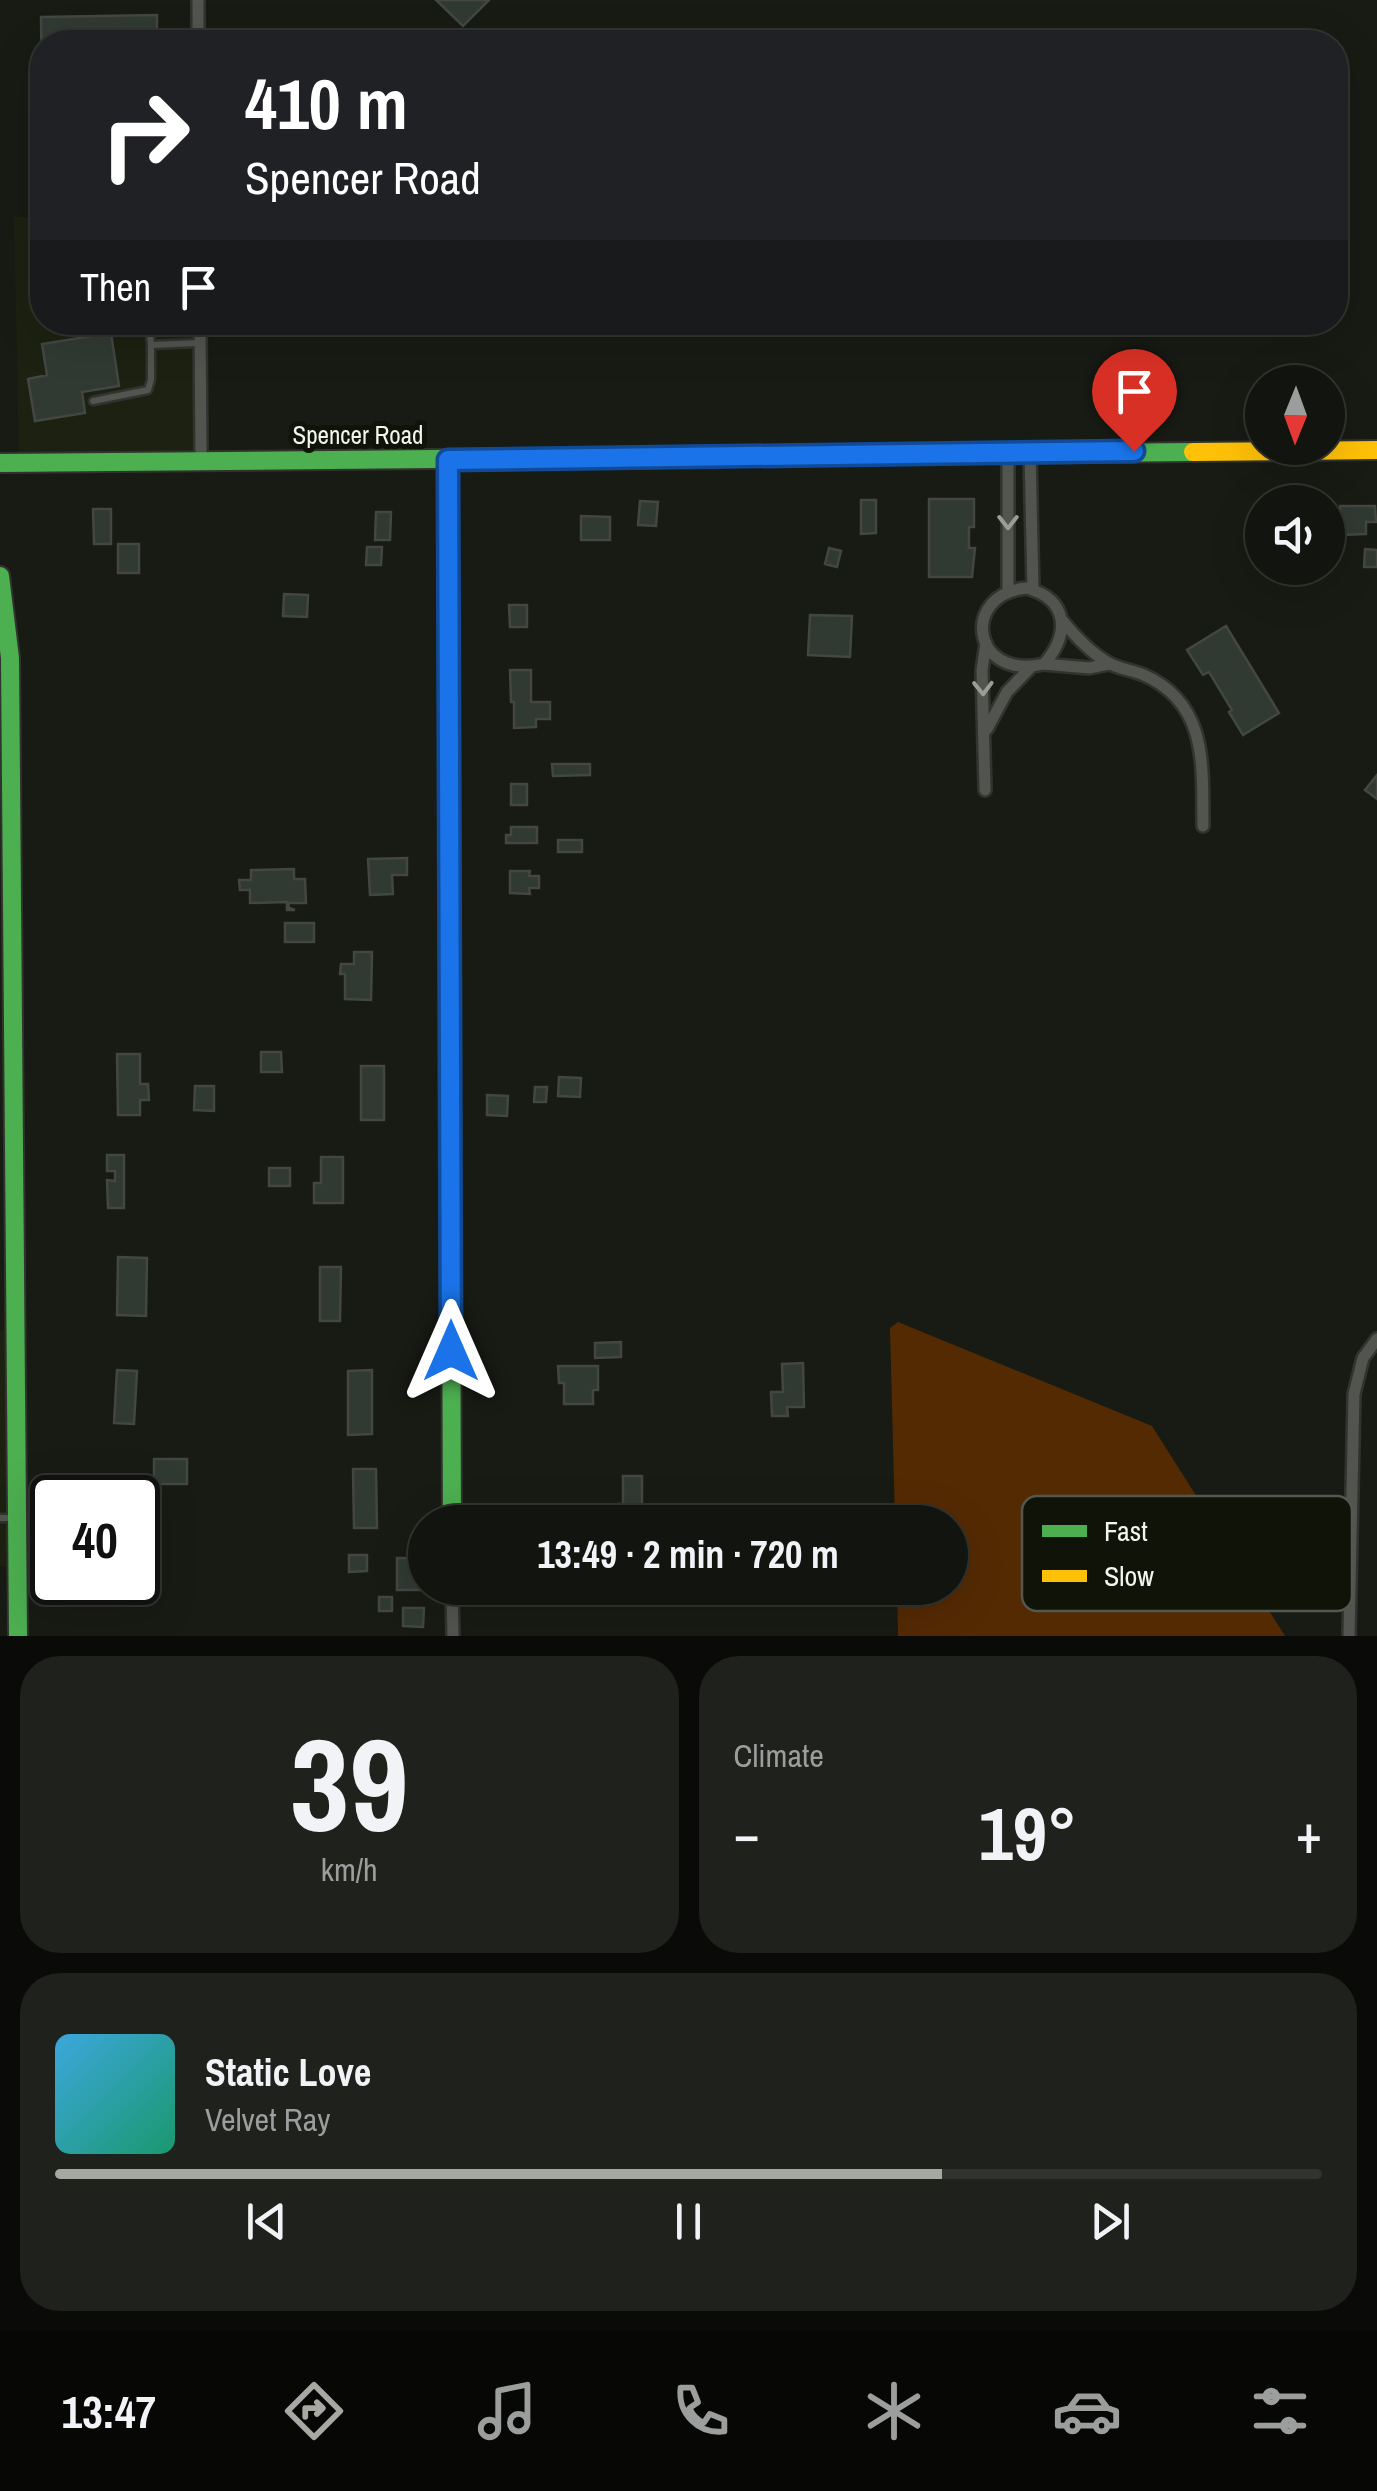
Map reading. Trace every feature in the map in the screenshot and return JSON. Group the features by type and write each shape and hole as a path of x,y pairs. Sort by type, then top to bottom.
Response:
{"street":[{"path":"198,0 198,30"},
{"path":"200,335 201,461"},
{"name":"Spencer Road","path":"0,462 1377,450"},
{"path":"1030,452 1033,590"},
{"path":"1008,453 1008,591"},
{"path":"448,460 452,1505"},
{"path":"0,576 10,658 8,1518 18,1636"},
{"path":"985,733 1007,692 1038,665 1059,644 1062,632 1057,608 1049,598 1027,588 1000,594 984,616 982,630 993,655 1004,663 1018,667 1038,665 1090,668 1109,664"},
{"path":"1061,619 1109,664 1150,678 1169,691 1185,710 1202,755 1202,826"},
{"path":"985,790 982,670 986,644"},
{"path":"1352,1496 1354,1394 1363,1358 1377,1339"},
{"path":"452,1605 453,1636"},
{"path":"1349,1636 1350,1611"}],"lane":[{"path":"93,401 148,390 152,380 150,335"},
{"path":"151,345 200,342"}],"shaded area":[{"path":"14,217 30,217 30,335 196,335 198,459 19,460"},
{"path":"898,1322 1152,1426 1196,1496 1022,1496 1022,1611 1269,1611 1285,1636 898,1636 897,1605 968,1605 968,1505 895,1505 890,1328"},
{"path":"0,1331 13,1331 13,1566 0,1566"}],"building":[{"path":"436,0 489,0 463,26"},
{"path":"157,15 157,30 41,30 41,17"},
{"path":"111,335 119,386 82,392 85,413 35,421 28,379 47,375 42,344"},
{"path":"929,499 974,499 974,527 969,527 969,548 975,548 972,577 929,577"},
{"path":"861,500 876,500 876,533 861,534"},
{"path":"640,501 658,502 656,526 638,525"},
{"path":"1345,506 1375,506 1376,522 1366,522 1366,534 1345,535"},
{"path":"93,509 111,509 111,544 94,544"},
{"path":"376,512 391,512 390,540 375,540"},
{"path":"581,516 610,517 610,540 581,540"},
{"path":"118,544 139,544 139,573 118,573"},
{"path":"367,547 382,547 381,565 366,565"},
{"path":"829,548 841,551 837,567 825,564"},
{"path":"1365,549 1377,550 1377,567 1364,567"},
{"path":"284,594 308,595 307,617 283,616"},
{"path":"509,605 527,605 527,627 510,627"},
{"path":"810,615 852,616 850,657 808,655"},
{"path":"1226,626 1279,713 1243,735 1209,672 1203,675 1187,650"},
{"path":"510,670 531,670 531,702 550,702 550,719 536,719 536,727 514,728"},
{"path":"552,764 590,764 590,775 553,776"},
{"path":"1377,775 1377,799 1365,790"},
{"path":"511,784 527,784 527,805 511,805"},
{"path":"511,827 537,827 537,843 506,843"},
{"path":"558,840 582,840 582,852 558,852"},
{"path":"407,858 407,875 392,875 393,894 370,895 368,859"},
{"path":"294,869 294,879 305,879 306,903 288,903 295,910 287,910 287,902 250,903 250,890 240,890 239,880 251,880 251,870"},
{"path":"510,871 530,871 529,876 539,876 539,888 529,888 530,894 510,893"},
{"path":"285,923 314,923 314,942 285,942"},
{"path":"354,952 372,952 371,1000 345,999 341,964 354,964"},
{"path":"261,1052 281,1052 282,1072 261,1072"},
{"path":"117,1054 140,1054 140,1084 148,1084 149,1100 140,1100 140,1115 118,1115"},
{"path":"361,1066 384,1066 384,1120 361,1120"},
{"path":"559,1077 581,1078 580,1097 558,1096"},
{"path":"195,1086 214,1086 214,1111 194,1110"},
{"path":"535,1087 547,1087 546,1102 534,1102"},
{"path":"487,1095 508,1096 507,1116 487,1115"},
{"path":"107,1155 124,1155 124,1208 108,1208 107,1180 115,1181 115,1171 107,1171"},
{"path":"321,1157 343,1157 343,1203 314,1203 314,1183 321,1183"},
{"path":"269,1168 290,1168 290,1186 269,1186"},
{"path":"118,1257 147,1258 146,1316 117,1315"},
{"path":"320,1267 341,1267 340,1321 320,1321"},
{"path":"621,1342 621,1357 595,1358 595,1343"},
{"path":"803,1363 804,1407 787,1407 788,1416 772,1416 771,1392 783,1392 782,1364"},
{"path":"558,1366 598,1366 598,1390 593,1390 593,1404 564,1404 564,1383 559,1383"},
{"path":"117,1370 137,1371 134,1424 114,1423"},
{"path":"372,1370 372,1434 348,1435 348,1371"},
{"path":"154,1459 187,1459 187,1484 160,1484 160,1475 154,1475"},
{"path":"353,1469 376,1469 377,1528 354,1528"},
{"path":"623,1476 642,1476 642,1505 618,1505 623,1504"},
{"path":"349,1555 367,1555 367,1571 349,1572"},
{"path":"397,1558 408,1558 408,1590 397,1590"},
{"path":"379,1597 392,1597 392,1611 379,1611"},
{"path":"403,1608 424,1608 423,1627 403,1626"}],"traffic: fast":[{"path":"0,463 1193,452"},
{"path":"448,460 452,1505"},
{"path":"0,576 10,658 18,1636"}],"traffic: slow":[{"path":"1193,452 1377,450"}],"route":[{"path":"451,1351 448,460 1134,451"}]}
